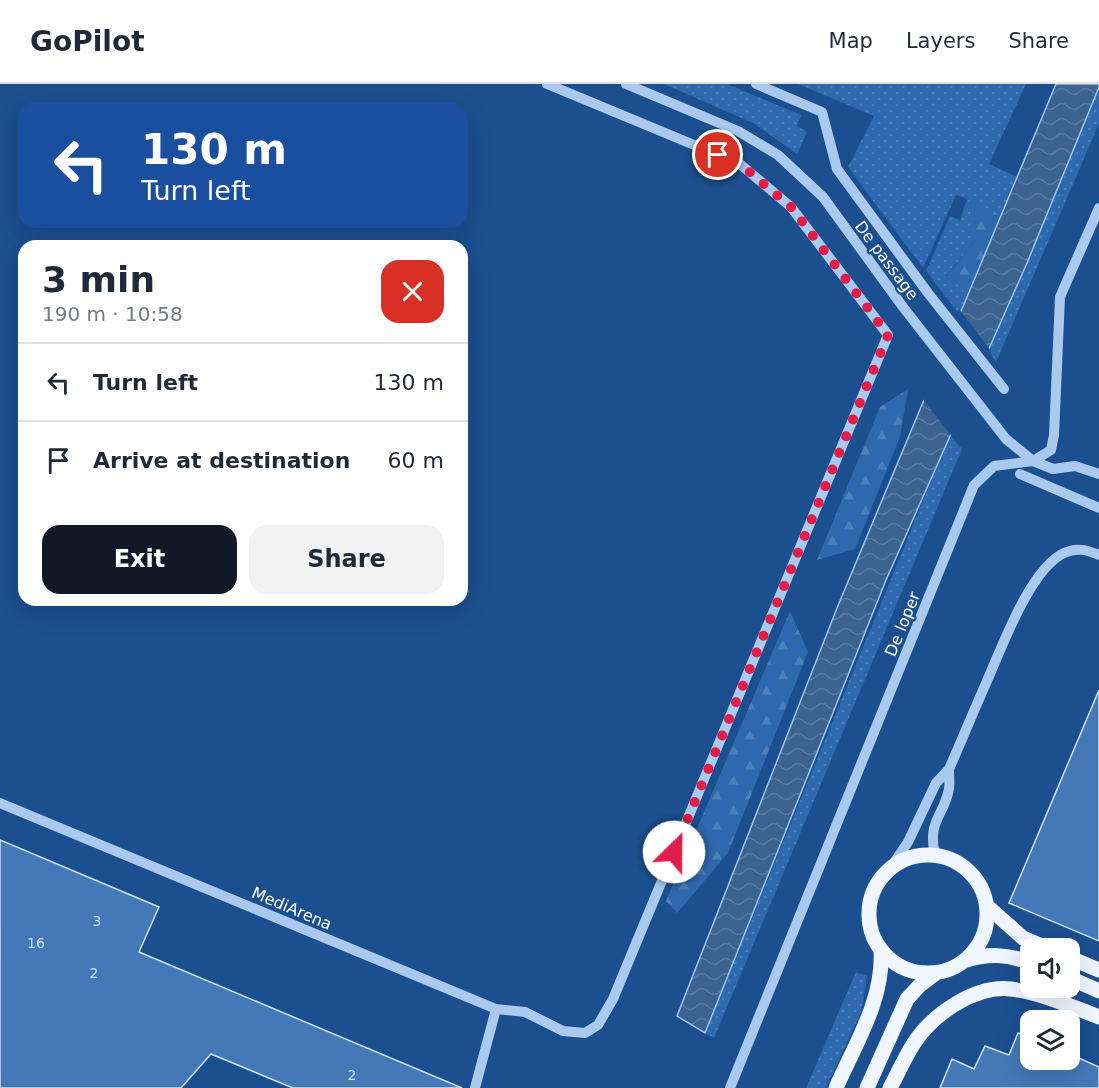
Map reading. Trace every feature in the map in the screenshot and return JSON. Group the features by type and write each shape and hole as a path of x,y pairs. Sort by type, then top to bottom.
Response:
{"main road":[{"path":"964,961 975,950 983,936 987,921 987,906 983,891 975,877 957,862 935,854 905,859 891,867 880,878 873,891 869,906 869,922 873,937 892,961 906,969 920,973 936,973 951,969 978,956 1013,956 1020,959"},
{"path":"987,906 1022,938"},
{"path":"836,1088 868,1018 880,984 881,950"},
{"path":"1080,962 1099,970"},
{"path":"867,1088 907,999 936,973"},
{"path":"1080,982 1099,991"},
{"path":"890,1088 914,1043 937,1016 957,1003 981,993 1008,989 1043,996 1099,1017"}],"street":[{"name":"MediArena","path":"0,803 496,1009 525,1012 563,1031 585,1033 598,1025 613,999 878,365 888,335 791,207 740,164 547,84"},
{"name":"De passage","path":"626,84 738,131 778,155 823,197 1006,440 1033,461 1053,469 1075,466 1099,474"},
{"path":"756,84 822,112 837,170 928,293 1004,389"},
{"path":"1033,461 1052,450 1060,297 1099,208"},
{"name":"De loper","path":"730,1088 974,485 994,466 1033,461"},
{"path":"1020,474 1099,508"},
{"path":"891,867 908,842 936,783 949,769 1008,630 1042,571 1052,560 1065,552 1082,548 1099,555"},
{"path":"935,854 932,843 933,830 949,789 949,769"},
{"path":"475,1088 496,1009"}],"green space":[{"path":"664,84 727,84 801,115 797,126 807,132 797,154 755,124"},
{"path":"798,84 1026,84 989,164 1017,177 1001,215 974,204 975,240 946,276 968,293 960,315 926,271 950,216 960,220 967,199 956,195 923,268 848,167 874,116"},
{"path":"1099,84 1099,124 996,362 987,347"},
{"path":"974,203 1001,215 968,293 946,277 975,240"},
{"path":"908,389 900,437 855,549 817,560 880,407"},
{"path":"950,435 962,449 714,1038 705,1033"},
{"path":"790,611 808,652 728,853 677,913 666,901"},
{"path":"856,972 867,976 861,1012 826,1088 806,1088"}],"water":[{"path":"1056,84 1099,84 1099,87 1027,263 886,580 705,1033 677,1016 837,608"}],"pier":[{"path":"959,309 991,351 953,438 922,398"}],"building":[{"path":"1099,690 1099,941 1009,903"},
{"path":"0,840 159,907 139,952 462,1088 293,1088 211,1054 181,1088 0,1088"},
{"path":"1018,1033 1020,1034 1020,1070 1080,1070 1080,1058 1099,1067 1099,1088 940,1088 952,1059 974,1069 985,1046 1009,1055"}],"route":[{"path":"674,852 888,335 791,207 740,164 718,155"}]}
